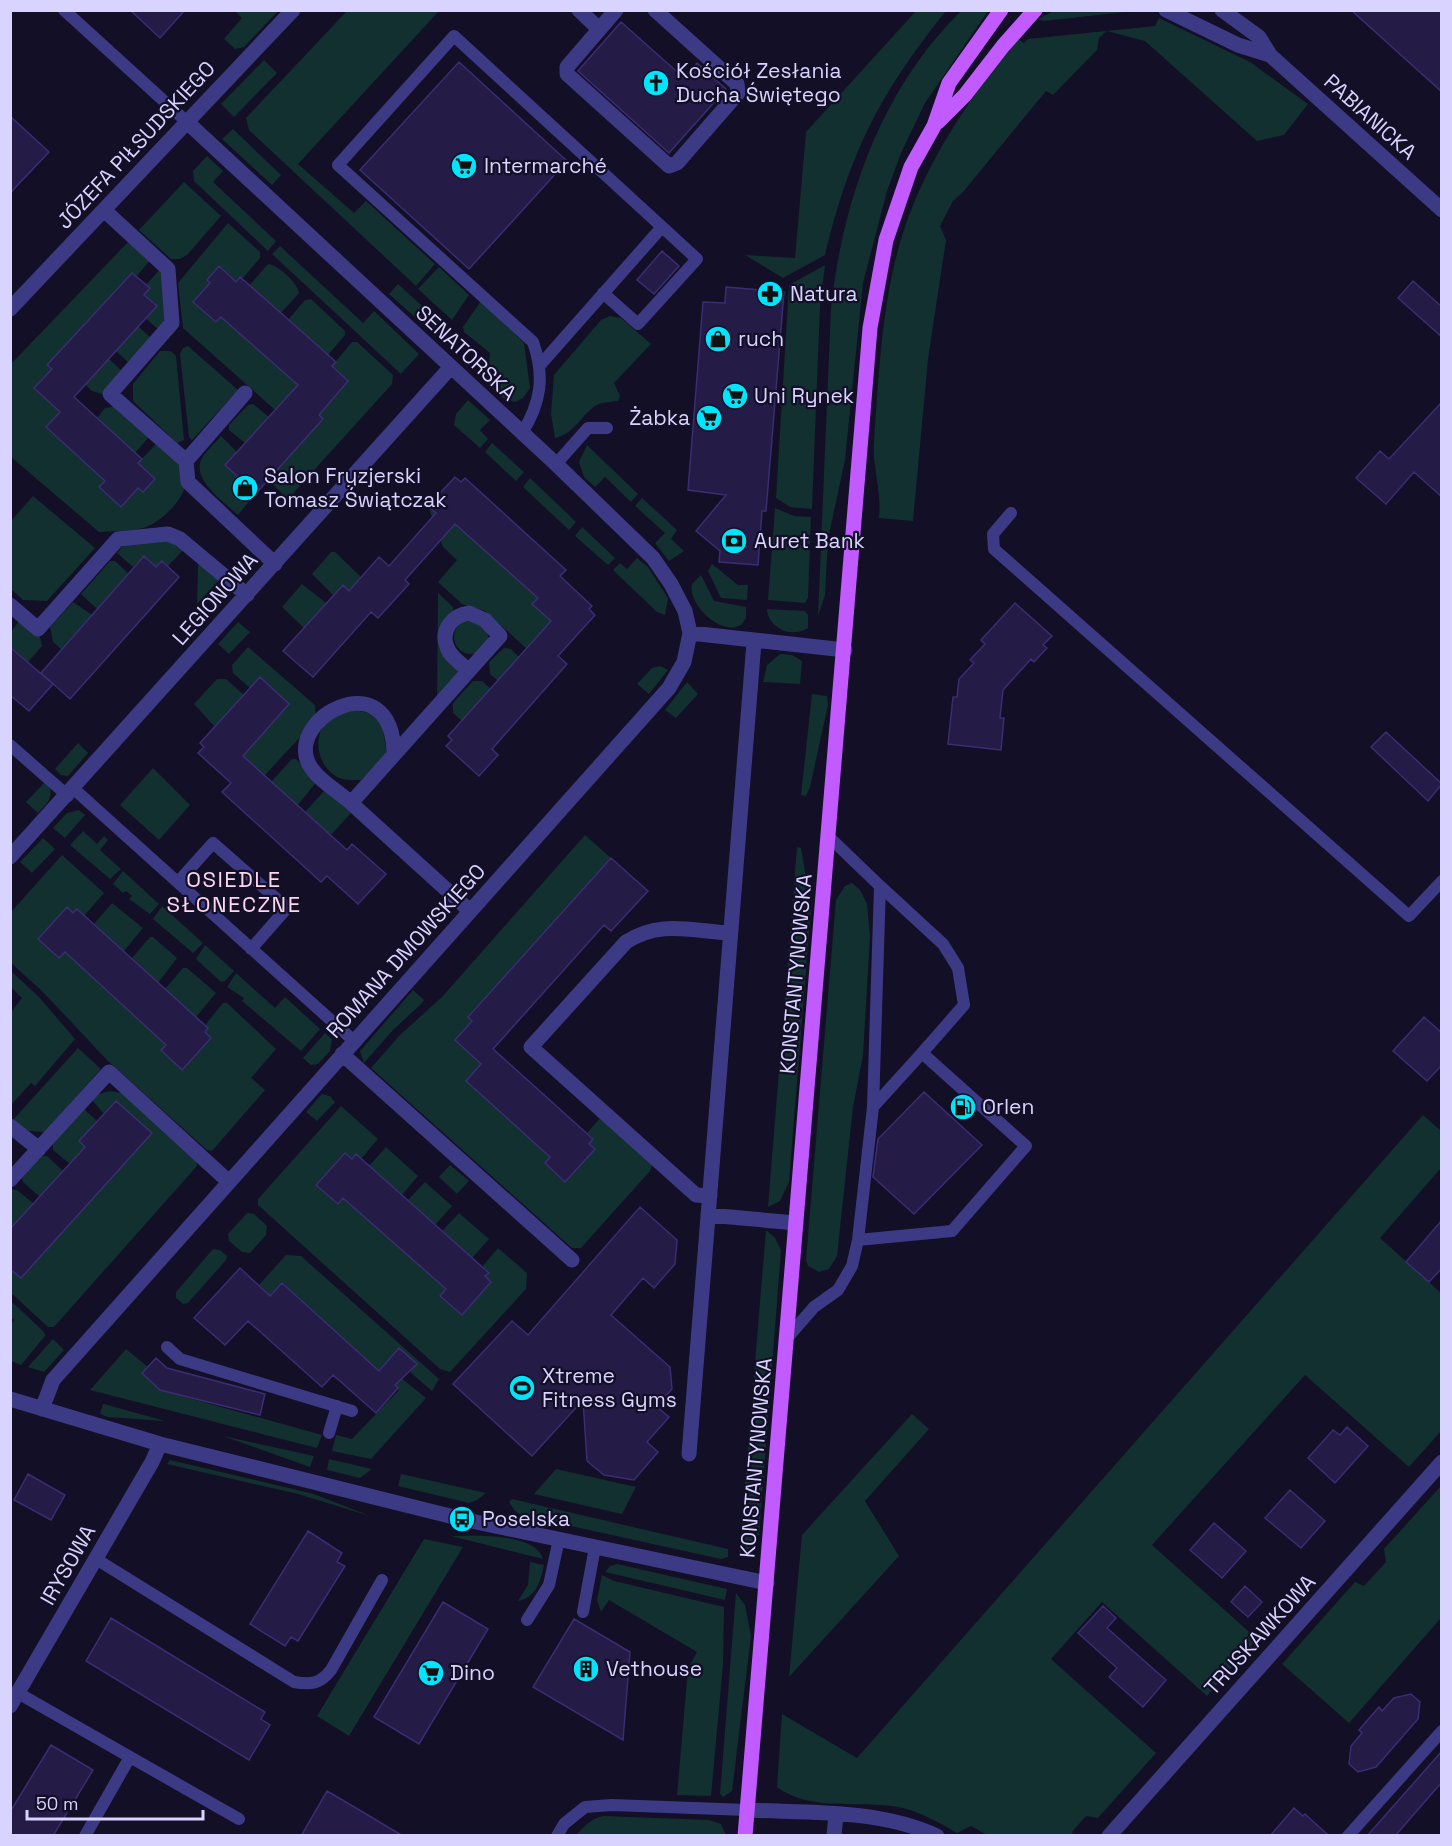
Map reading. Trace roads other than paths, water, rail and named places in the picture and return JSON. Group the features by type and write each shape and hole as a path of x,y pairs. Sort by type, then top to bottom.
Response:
{"main road":[{"name":"KONSTANTYNOWSKA","path":"745,1836 870,328 878,279 897,203 911,167 934,126 949,83 1001,10"},
{"name":"KONSTANTYNOWSKA","path":"934,126 965,95 1003,46 1035,10"}],"street":[{"name":"JÓZEFA PIŁSUDSKIEGO","path":"10,309 293,10"},
{"path":"579,10 599,29"},
{"path":"616,10 567,67 567,74 669,166 677,163 738,93 737,84 655,10"},
{"name":"PABIANICKA","path":"1166,10 1238,45 1270,55"},
{"name":"PABIANICKA","path":"1222,10 1259,37 1270,55 1442,210"},
{"name":"SENATORSKA","path":"187,122 653,558 685,610 690,633"},
{"path":"104,210 168,268 172,323 110,394 186,461 188,482 275,564"},
{"name":"LEGIONOWA","path":"10,857 71,792 450,368"},
{"path":"186,461 245,393"},
{"path":"10,605 38,629 118,539 168,534 180,538 247,595"},
{"path":"690,633 754,642 845,650"},
{"name":"ROMANA DMOWSKIEGO","path":"42,1409 53,1380 669,688 684,662 690,633"},
{"path":"689,1454 754,642"},
{"path":"351,803 469,671"},
{"path":"394,755 394,736 386,719 374,709 360,703 342,704 326,713 307,741 306,755 312,769 470,911"},
{"path":"710,1196 696,1195 531,1047 626,942 642,932 657,928 730,933"},
{"path":"342,1054 572,1260"},
{"path":"10,1180 109,1072 229,1182"},
{"path":"10,1126 39,1149"},
{"path":"708,1215 796,1223"},
{"path":"10,1399 160,1444 462,1519 767,1583"},
{"name":"IRYSOWA","path":"14,1699 152,1462 160,1444"},
{"name":"TRUSKAWKOWA","path":"1109,1836 1442,1462"},
{"path":"747,1810 836,1815 903,1822 937,1836"},
{"path":"834,1836 836,1815"}],"lane":[{"path":"64,10 187,122"},
{"path":"522,433 534,414 539,399 541,364 534,342 338,165 454,36 697,259 638,324 603,293"},
{"path":"541,364 662,227"},
{"path":"555,464 588,428 607,428"},
{"path":"1011,513 993,534 994,549 1410,916 1442,881"},
{"path":"10,745 71,792 178,882 354,1041"},
{"path":"828,836 943,944 958,968 964,1005 873,1107"},
{"path":"178,882 213,843 287,908 251,949"},
{"path":"788,1337 814,1307 838,1290 852,1266 858,1240 873,1107 880,886"},
{"path":"858,1240 952,1231 1026,1146 922,1053"},
{"path":"166,1347 180,1359 352,1411"},
{"path":"329,1433 337,1406"},
{"path":"527,1620 549,1585 559,1539"},
{"path":"583,1612 595,1547"},
{"path":"96,1559 294,1682 309,1685 322,1681 331,1670 382,1580"},
{"path":"14,1699 130,1757 239,1819"},
{"path":"1348,1836 1442,1731"},
{"path":"85,1836 130,1757"},
{"path":"557,1836 564,1824 585,1808 612,1805 747,1810"}],"place":[{"name":"Kościół Zesłania Ducha Świętego","path":"656,83"},
{"name":"Intermarché","path":"464,166"},
{"name":"Natura","path":"770,294"},
{"name":"ruch","path":"718,339"},
{"name":"Uni Rynek","path":"735,396"},
{"name":"Żabka","path":"709,418"},
{"name":"Salon Fryzjerski Tomasz Świątczak","path":"245,488"},
{"name":"Auret Bank","path":"734,541"},
{"name":"Orlen","path":"963,1107"},
{"name":"Xtreme Fitness Gyms","path":"522,1388"},
{"name":"Poselska","path":"462,1519"},
{"name":"Vethouse","path":"586,1669"},
{"name":"Dino","path":"431,1673"}],"district":[{"name":"OSIEDLE SŁONECZNE","path":"234,892"}]}
